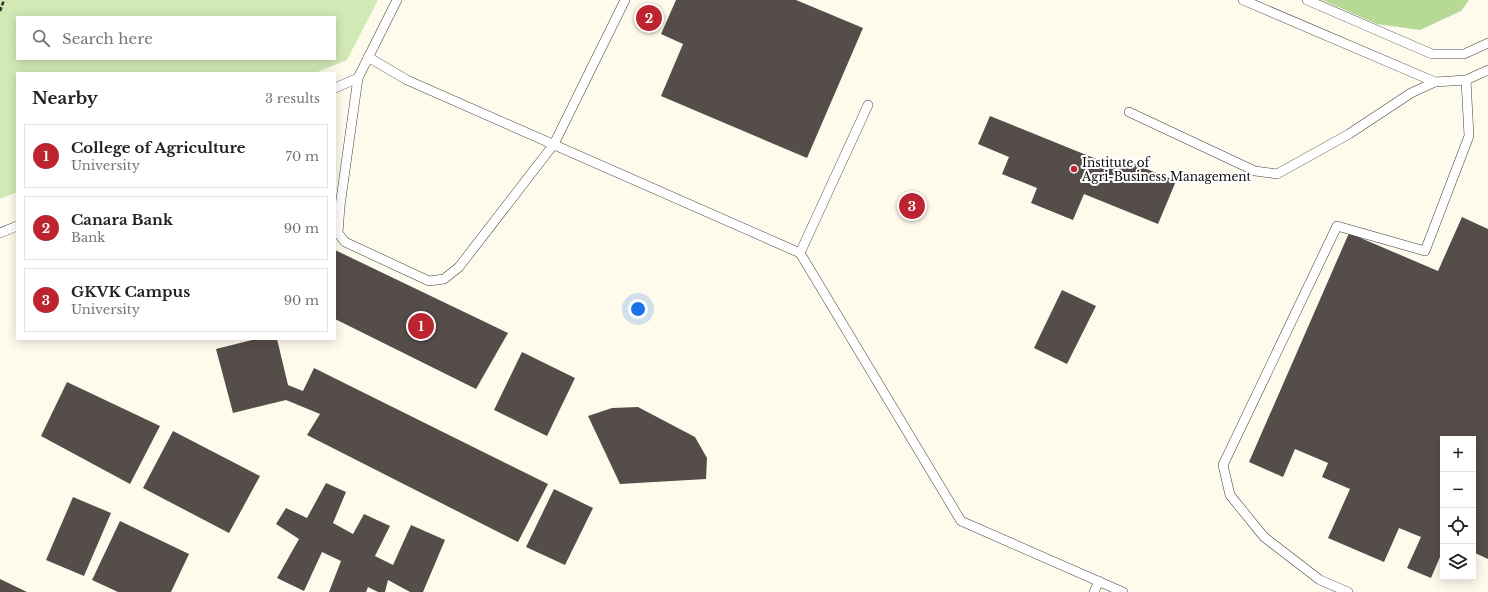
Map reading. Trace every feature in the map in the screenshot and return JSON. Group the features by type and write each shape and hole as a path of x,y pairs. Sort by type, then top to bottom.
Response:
{"lane":[{"path":"397,0 358,78 340,206 338,233 345,242 429,281 444,279 459,267 554,144 625,0"},
{"path":"1242,0 1435,82"},
{"path":"1307,0 1432,54 1464,54 1488,43"},
{"path":"368,57 407,80 800,253 961,521 1123,592"},
{"path":"1129,112 1255,171 1277,174 1349,134 1411,93 1435,82 1466,80 1488,70"},
{"path":"336,88 358,78"},
{"path":"1348,592 1320,580 1264,537 1230,495 1223,464 1337,226 1425,251 1469,136 1466,80"},
{"path":"800,253 868,105"},
{"path":"0,233 16,226"},
{"path":"1094,592 1099,581"}],"path":[{"path":"0,11 4,0"}],"green space":[{"path":"0,0 378,0 347,60 317,72 16,72 16,192 0,199"},
{"path":"1322,0 1469,0 1461,11 1420,30 1377,24"}],"building":[{"path":"676,0 796,0 863,28 807,158 661,96 683,44 661,34"},
{"path":"990,116 1116,167 1120,158 1176,181 1158,224 1084,194 1073,220 1031,203 1037,188 1002,174 1009,157 978,144"},
{"path":"1462,217 1488,229 1488,559 1476,553 1476,436 1440,436 1440,557 1431,578 1407,568 1421,537 1399,528 1384,562 1328,538 1350,489 1322,477 1328,463 1295,449 1283,477 1249,462 1349,233 1438,271"},
{"path":"336,250 508,333 476,389 336,319"},
{"path":"1062,290 1096,306 1067,364 1034,348"},
{"path":"252,340 277,340 288,385 303,391 314,368 548,484 518,542 307,435 320,414 286,400 233,413 216,349"},
{"path":"522,352 575,378 547,436 494,410"},
{"path":"67,382 160,426 130,484 41,436"},
{"path":"638,407 695,437 707,458 706,479 620,484 588,416 612,408"},
{"path":"173,431 260,476 229,533 143,488"},
{"path":"326,483 346,492 333,523 353,534 364,514 390,526 375,556 393,565 411,525 445,540 423,592 410,592 388,580 385,592 378,592 368,587 366,592 329,592 341,561 322,552 304,591 277,578 299,539 276,524 286,508 307,518"},
{"path":"554,489 593,508 565,565 526,547"},
{"path":"73,497 111,513 84,576 46,560"},
{"path":"120,521 189,554 171,592 118,592 92,580"},
{"path":"0,579 27,592 0,592"}],"place":[{"name":"Canara Bank","path":"649,18"},
{"name":"Institute of Agri-Business Management","path":"1074,169"},
{"name":"GKVK Campus","path":"912,206"},
{"name":"College of Agriculture","path":"421,326"}]}
